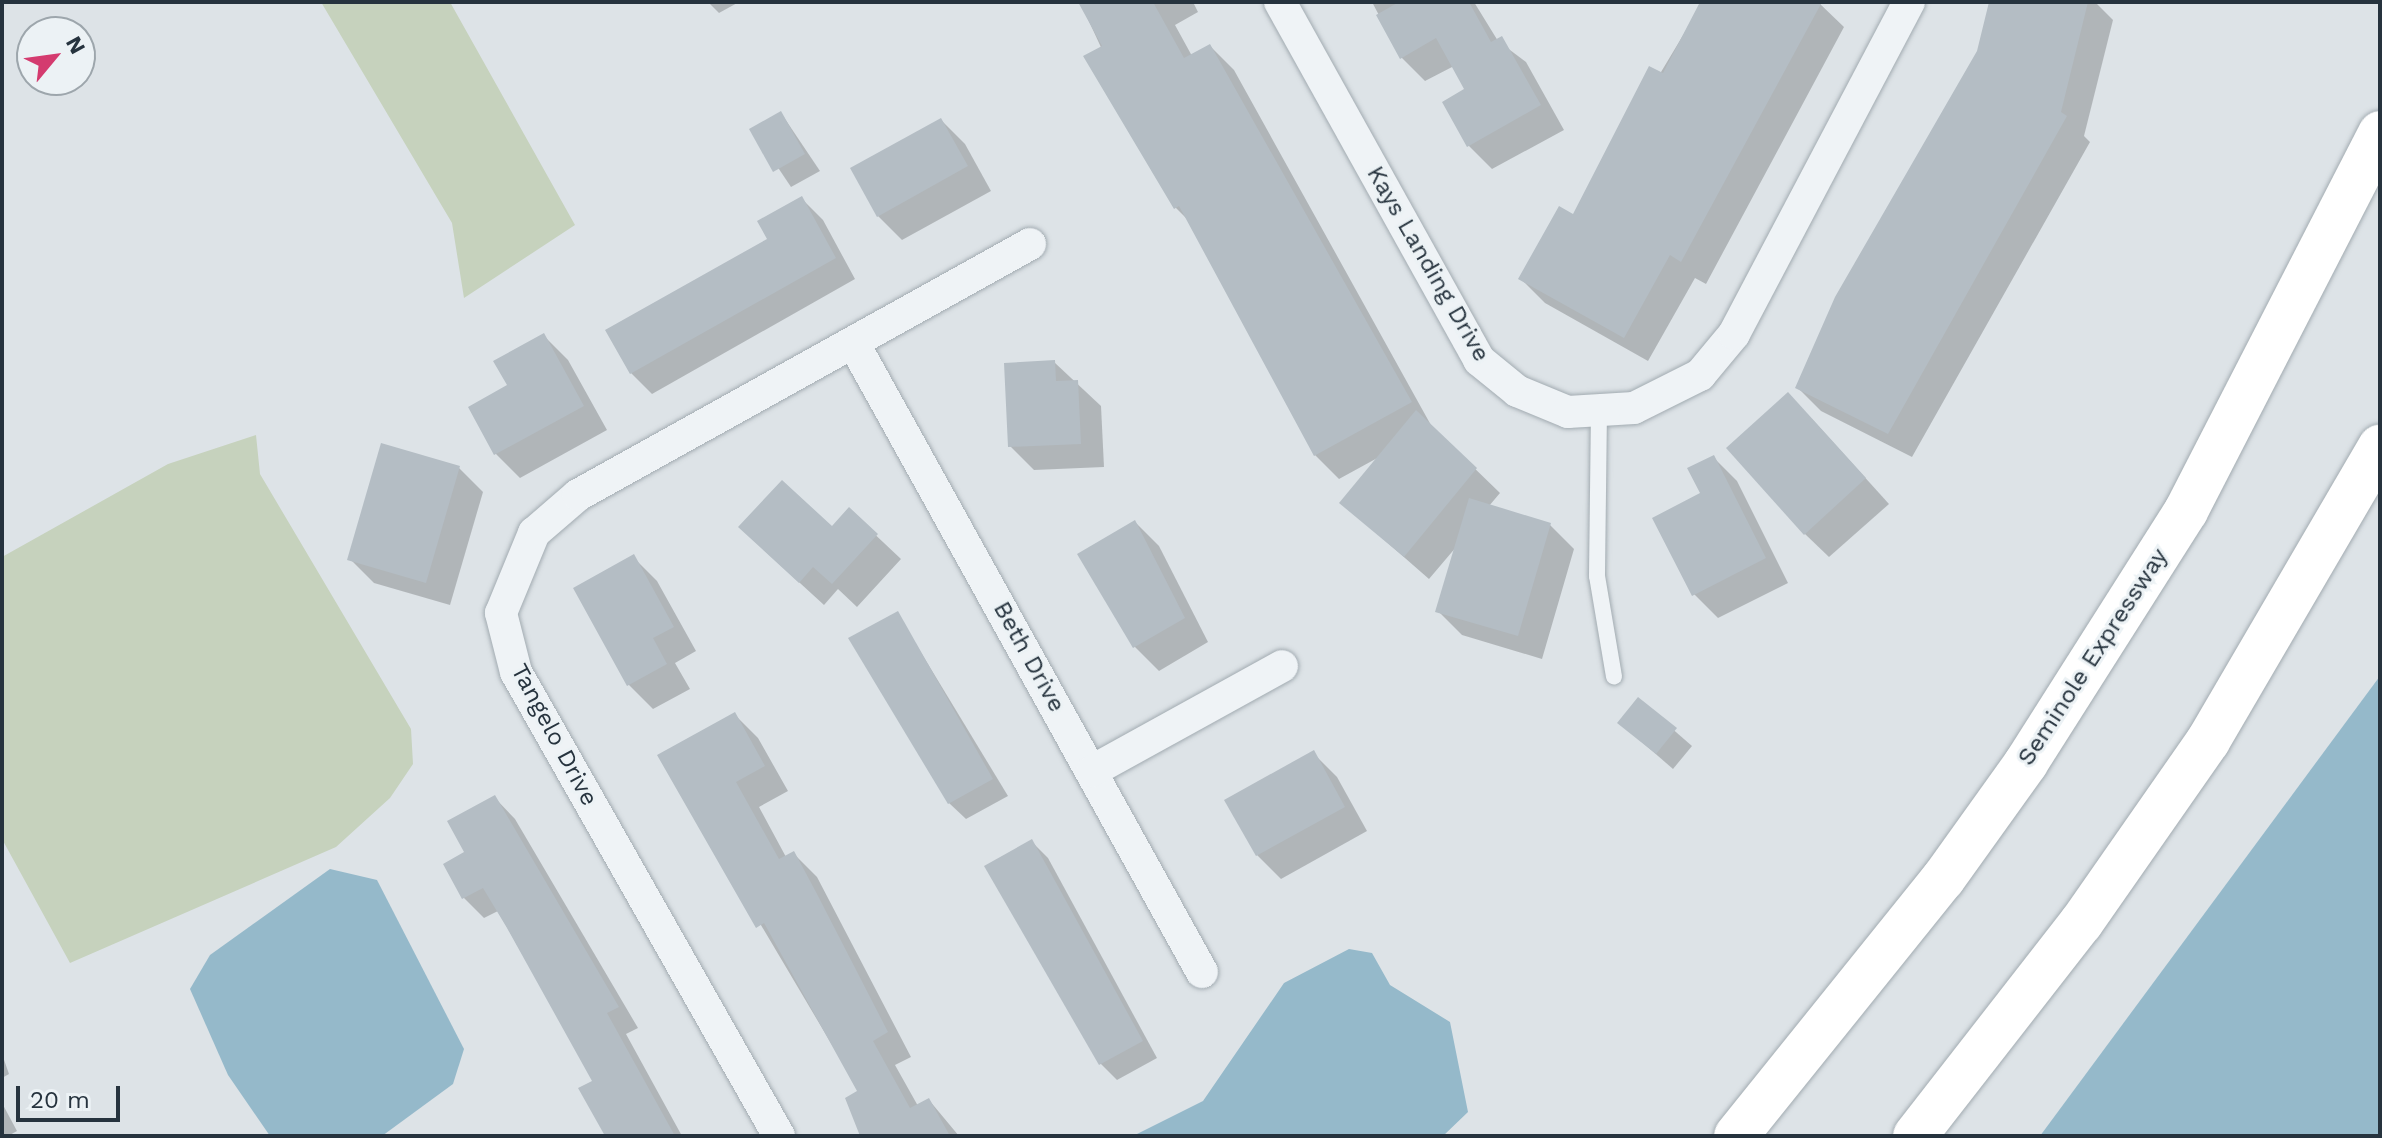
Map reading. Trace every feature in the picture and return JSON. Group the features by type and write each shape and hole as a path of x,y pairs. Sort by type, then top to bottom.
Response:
{"highway":[{"name":"Seminole Expressway","path":"1736,1136 1943,879 2026,763 2186,511 2380,133"},
{"path":"1915,1136 2081,923 2208,741 2380,447"}],"street":[{"name":"Kays Landing Drive","path":"1280,2 1479,360 1530,397 1568,412 1634,408 1700,375 1734,334 1909,2"},
{"name":"Tangelo Drive","path":"779,1136 516,672 501,613 534,533 578,495 1030,244"},
{"name":"Beth Drive","path":"854,344 1202,972"},
{"path":"1092,771 1282,666"}],"lane":[{"path":"1599,410 1597,576 1614,677"}],"green space":[{"path":"321,2 450,2 575,225 464,298 452,223"},
{"path":"256,435 260,474 411,729 413,764 390,798 336,847 70,963 2,839 2,557 168,464"}],"water":[{"path":"2380,676 2380,1136 2040,1136"},
{"path":"330,869 377,880 464,1049 453,1084 382,1136 270,1136 228,1075 190,989 210,955"},
{"path":"1349,949 1372,953 1390,985 1450,1022 1468,1112 1443,1136 1133,1136 1203,1101 1284,983"}],"building":[{"path":"1078,2 1153,2 1184,58 1210,44 1412,402 1314,456 1179,206 1174,209 1083,56 1102,46"},
{"path":"1399,2 1469,2 1491,42 1502,36 1541,105 1467,147 1442,102 1464,89 1436,38 1400,59 1376,15"},
{"path":"1700,2 1822,2 1681,262 1670,255 1624,338 1518,279 1559,206 1573,214 1649,66 1663,73"},
{"path":"1989,2 2088,2 2061,112 2067,116 1888,434 1795,388 1835,297 1977,51"},
{"path":"781,111 805,154 773,172 749,129"},
{"path":"941,118 968,166 877,217 850,168"},
{"path":"802,196 836,258 630,374 605,330 767,239 757,221"},
{"path":"544,333 584,406 494,455 468,407 507,385 493,361"},
{"path":"1055,360 1056,381 1078,380 1081,444 1008,447 1004,363"},
{"path":"1788,392 1866,478 1804,535 1726,448"},
{"path":"1416,410 1477,468 1404,557 1339,503"},
{"path":"381,443 460,466 426,583 347,560"},
{"path":"1714,455 1766,558 1692,596 1652,518 1700,493 1687,468"},
{"path":"782,480 832,526 849,507 878,534 832,584 813,567 799,583 738,527"},
{"path":"1469,498 1551,523 1518,636 1435,612"},
{"path":"1135,520 1185,618 1133,648 1077,554"},
{"path":"634,554 674,627 653,638 667,664 627,686 573,588"},
{"path":"898,611 993,779 948,804 848,638"},
{"path":"1638,697 1677,728 1656,754 1617,723"},
{"path":"735,712 765,766 736,782 779,859 794,851 817,894 888,1032 873,1041 910,1108 929,1098 950,1136 860,1136 845,1098 857,1091 764,923 756,928 657,755"},
{"path":"1314,750 1345,807 1256,856 1224,800"},
{"path":"495,795 619,1007 607,1013 675,1136 605,1136 578,1088 592,1081 507,928 483,888 462,899 443,864 464,852 447,821"},
{"path":"1032,839 1143,1041 1099,1065 984,866"}]}
